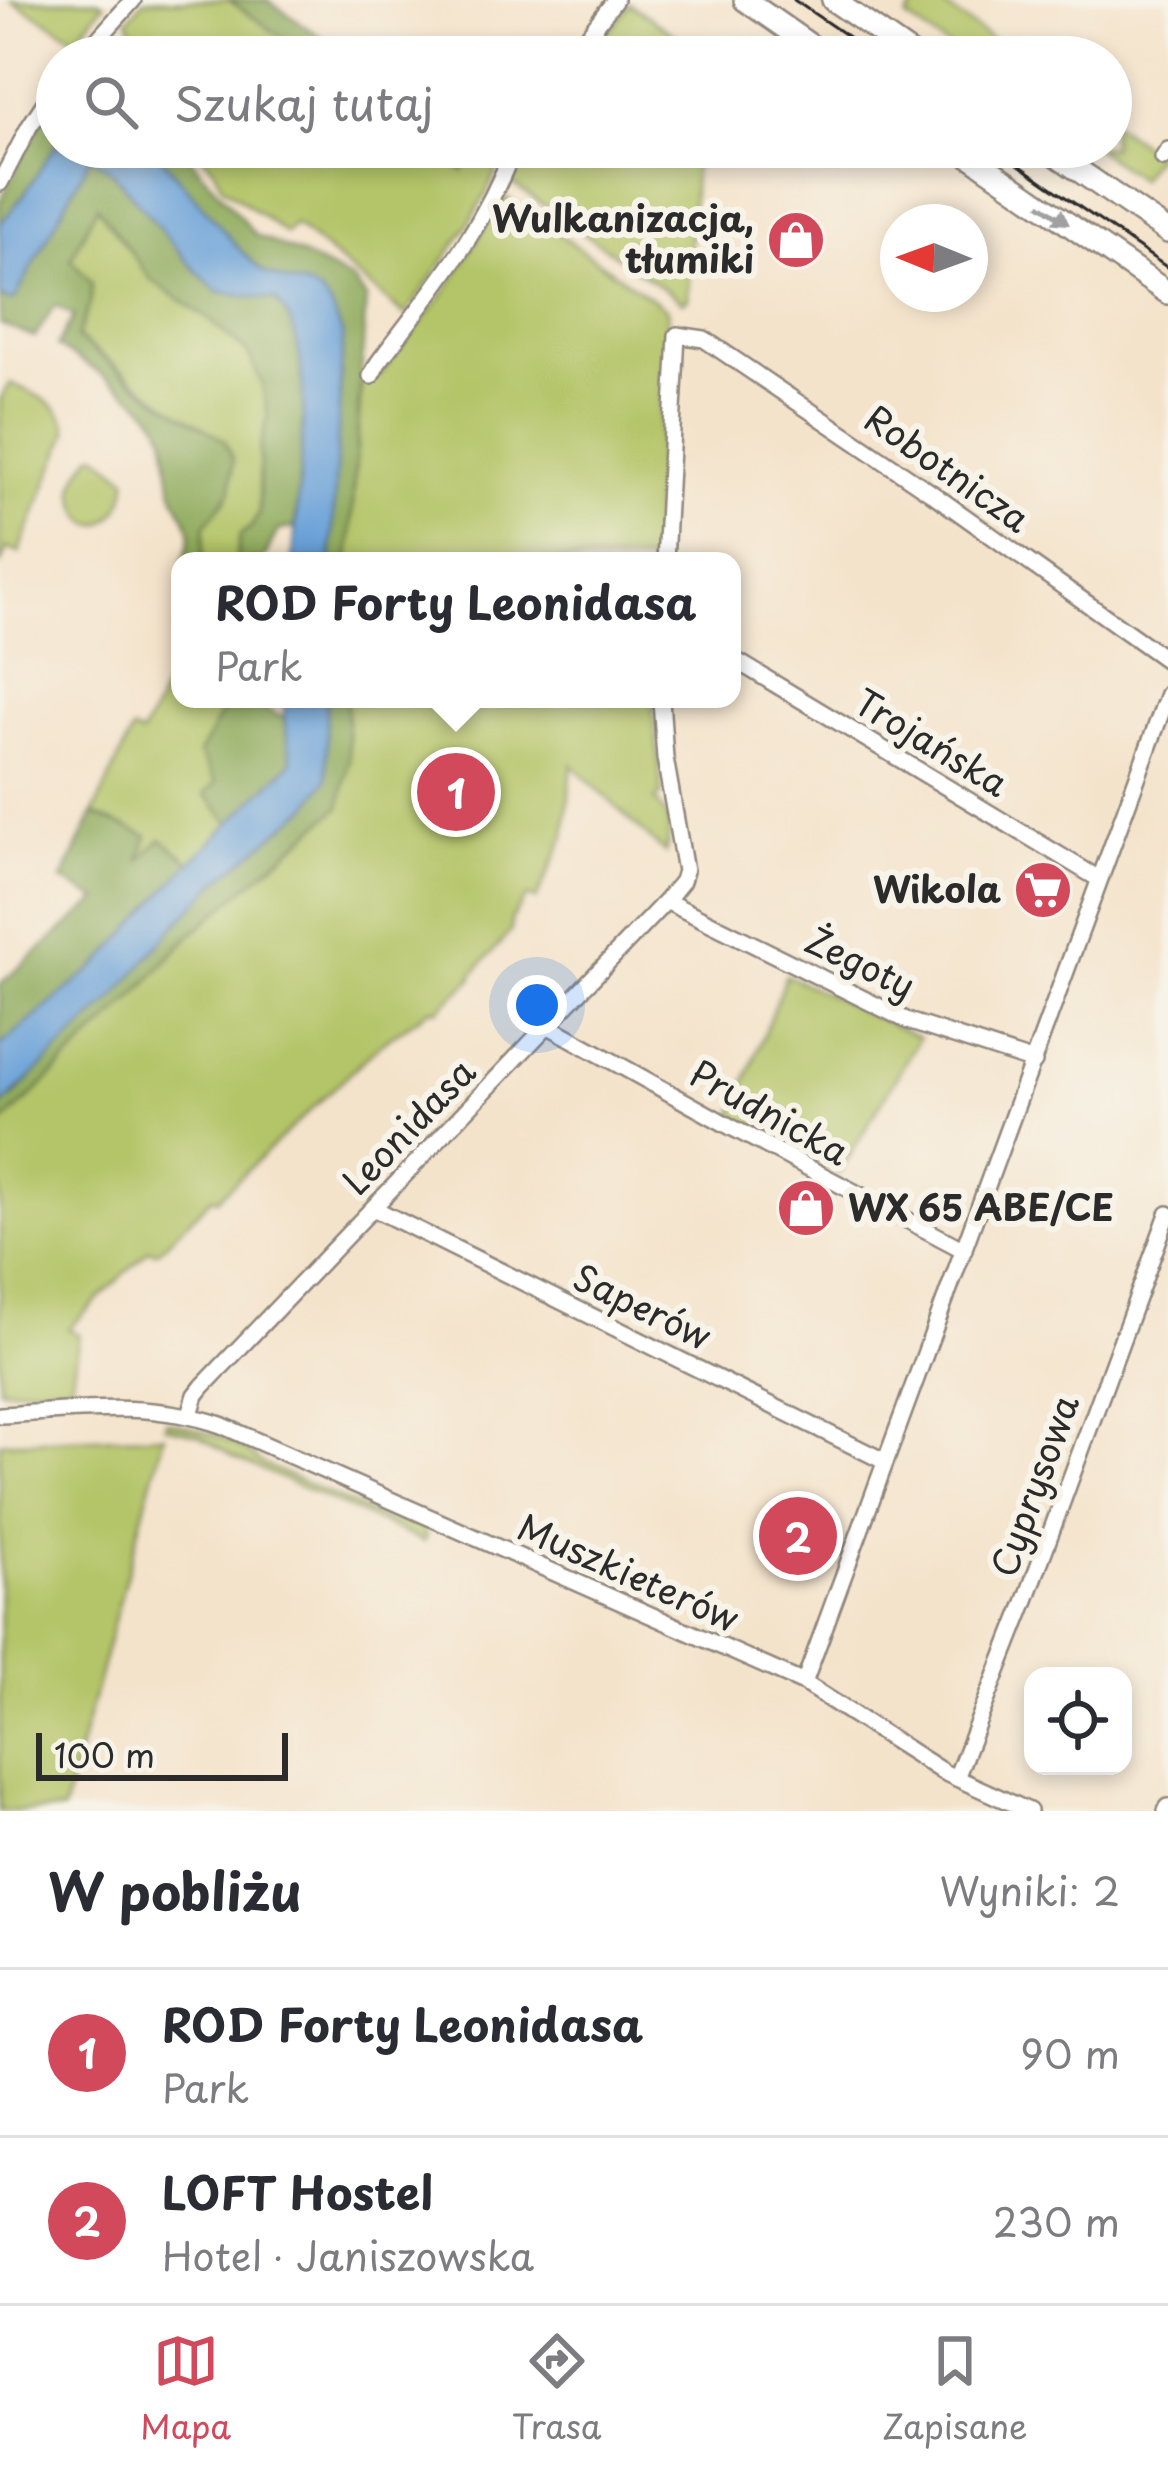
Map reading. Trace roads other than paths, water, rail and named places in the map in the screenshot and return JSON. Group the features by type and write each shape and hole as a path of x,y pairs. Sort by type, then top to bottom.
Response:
{"main road":[{"path":"745,0 797,36"},
{"path":"833,0 885,36"},
{"path":"987,168 1168,293"},
{"path":"1075,168 1168,232"}],"street":[{"path":"101,36 133,0"},
{"path":"588,36 615,0"},
{"path":"0,183 36,116"},
{"path":"371,376 452,267 506,168"},
{"name":"Robotnicza","path":"665,552 677,335 688,334 704,339 911,479 1168,661"},
{"name":"Trojańska","path":"741,663 1099,879"},
{"path":"804,1683 1168,694"},
{"name":"Leonidasa","path":"190,1414 200,1390 684,878 662,708"},
{"name":"Żegoty","path":"666,901 908,1021 1034,1062"},
{"name":"Prudnicka","path":"548,1025 964,1250"},
{"name":"Saperów","path":"374,1208 884,1460"},
{"name":"Cyprysowa","path":"956,1778 1168,1214"},
{"path":"0,1415 147,1408 190,1414"},
{"name":"Muszkieterów","path":"190,1414 804,1683 956,1778 1029,1811"}],"water":[{"path":"41,168 85,168 11,301 0,296 0,224"},
{"path":"170,168 263,272 310,287 332,308 343,336 331,552 294,552 302,375 286,314 276,300 217,291 111,170"},
{"path":"285,708 326,708 327,779 308,807 217,882 116,996 0,1107 0,1046 101,962 191,862 292,762"}],"tram line":[{"path":"794,0 847,36"},
{"path":"1023,168 1168,268"}],"place":[{"name":"Wulkanizacja, tłumiki","path":"796,240"},
{"name":"ROD Forty Leonidasa","path":"456,792"},
{"name":"Wikola","path":"1043,890"},
{"name":"WX 65 ABE/CE","path":"806,1208"},
{"name":"LOFT Hostel","path":"798,1536"}]}
